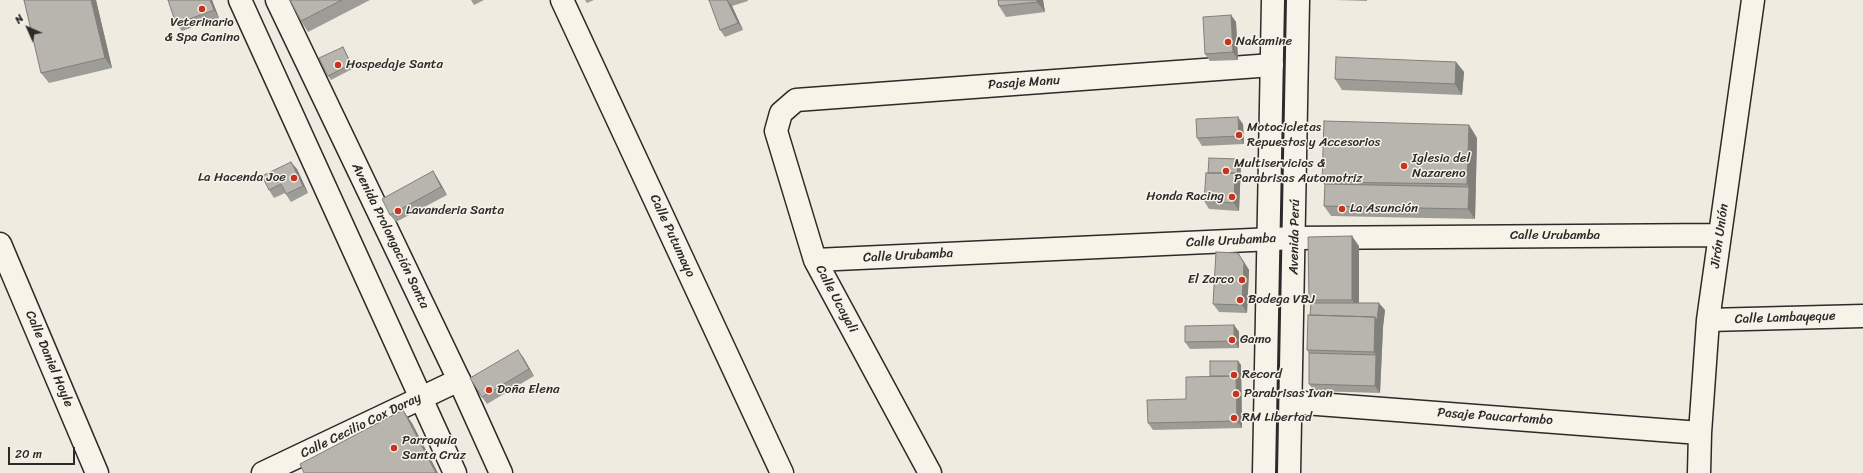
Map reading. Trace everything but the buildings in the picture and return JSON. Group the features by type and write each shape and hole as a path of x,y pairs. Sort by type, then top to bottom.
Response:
{"street":[{"path":"240,0 455,473"},
{"name":"Avenida Prolongación Santa","path":"277,0 459,380 501,473"},
{"name":"Calle Putumayo","path":"562,0 782,473"},
{"name":"Avenida Perú","path":"1264,473 1273,0"},
{"name":"Avenida Perú","path":"1289,473 1295,238 1298,0"},
{"name":"Jirón Unión","path":"1699,473 1700,433 1708,320 1753,0"},
{"name":"Pasaje Manu","path":"781,113 796,100 1272,66"},
{"name":"Calle Ucayali","path":"781,113 776,131 815,260 930,473"},
{"name":"Calle Urubamba","path":"815,260 1295,238 1720,235"},
{"name":"Calle Daniel Hoyle","path":"0,244 97,473"},
{"name":"Calle Lambayeque","path":"1708,320 1863,316"},
{"name":"Calle Cecilio Cox Doray","path":"277,470 459,380"},
{"name":"Pasaje Paucartambo","path":"1291,402 1700,433"}],"place":[{"name":"Veterinario & Spa Canino","path":"202,9"},
{"name":"Nakamine","path":"1228,42"},
{"name":"Hospedaje Santa","path":"338,65"},
{"name":"Motocicletas Repuestos y Accesorios","path":"1239,135"},
{"name":"Iglesia del Nazareno","path":"1404,166"},
{"name":"Multiservicios & Parabrisas Automotriz","path":"1226,171"},
{"name":"La Hacenda Joe","path":"294,178"},
{"name":"Honda Racing","path":"1232,197"},
{"name":"La Asunción","path":"1342,209"},
{"name":"Lavanderia Santa","path":"398,211"},
{"name":"El Zarco","path":"1242,280"},
{"name":"Bodega VBJ","path":"1240,300"},
{"name":"Gamo","path":"1232,340"},
{"name":"Record","path":"1234,375"},
{"name":"Doña Elena","path":"489,390"},
{"name":"Parabrisas Ivan","path":"1236,394"},
{"name":"RM Libertad","path":"1234,418"},
{"name":"Parroquia Santa Cruz","path":"394,448"}]}
